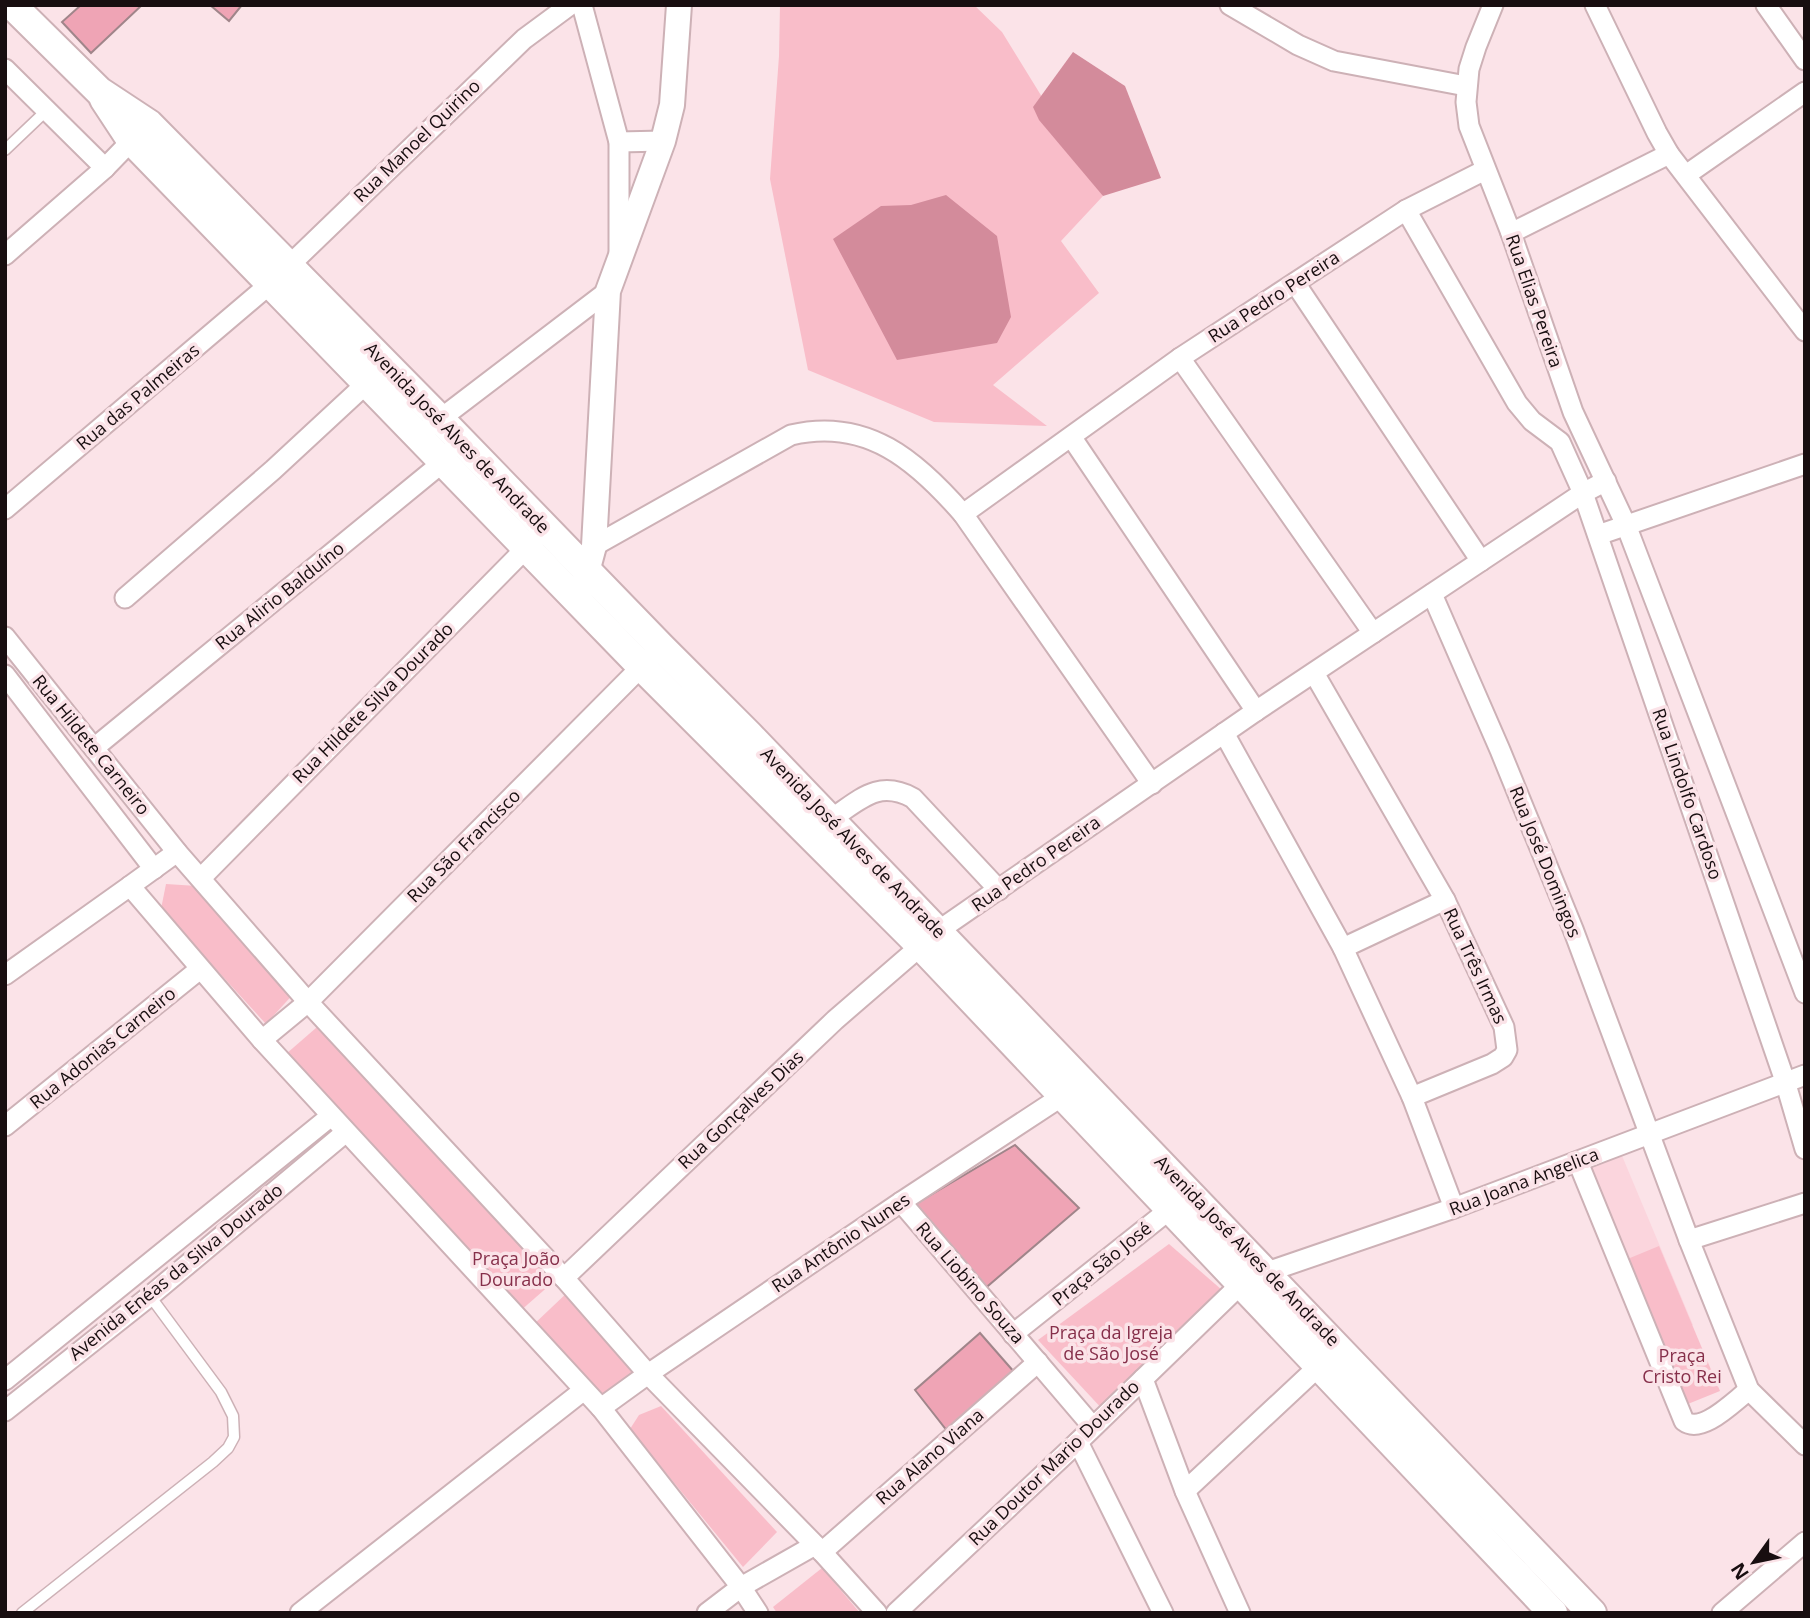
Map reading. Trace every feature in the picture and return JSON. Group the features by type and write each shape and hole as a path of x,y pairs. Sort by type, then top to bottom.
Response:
{"main road":[{"name":"Avenida José Alves de Andrade","path":"12,5 279,275 449,428 546,528 591,559 651,657 929,938 1180,1201 1267,1272 1592,1613"},
{"name":"Avenida José Alves de Andrade","path":"279,275 367,383 442,463 578,601 651,657 831,819 929,938"},
{"name":"Avenida José Alves de Andrade","path":"1180,1201 1241,1284 1553,1613"}],"street":[{"name":"Rua Manoel Quirino","path":"279,275 506,55 570,5"},
{"path":"582,5 618,142 620,260"},
{"path":"578,601 591,559 608,291 663,141 671,105 679,5"},
{"path":"1230,5 1298,45 1334,61 1466,86"},
{"name":"Rua Elias Pereira","path":"1493,5 1476,47 1466,86 1469,126 1511,233 1581,432"},
{"path":"1595,5 1657,133 1670,154 1805,331"},
{"path":"1766,5 1805,60"},
{"path":"5,69 105,168"},
{"path":"1686,175 1805,92"},
{"path":"5,255 105,168 140,132"},
{"path":"618,142 663,141"},
{"path":"1511,233 1670,154"},
{"name":"Rua Pedro Pereira","path":"963,514 1180,358 1406,210 1485,170"},
{"path":"1406,210 1517,403 1532,421 1560,442 1581,432"},
{"name":"Rua das Palmeiras","path":"5,509 279,275"},
{"path":"1295,283 1481,561"},
{"path":"418,435 449,428 608,291"},
{"path":"1180,358 1373,633"},
{"path":"125,598 273,470 367,383"},
{"name":"Rua Alirio Balduíno","path":"94,748 442,463 449,428"},
{"path":"591,559 792,435 819,430 852,434 878,442 909,459 935,481 963,514 1153,784"},
{"name":"Rua Lindolfo Cardoso","path":"1581,432 1626,525 1805,993"},
{"path":"1072,438 1256,711"},
{"name":"Rua Lindolfo Cardoso","path":"1560,442 1598,535 1785,1081 1805,1149"},
{"path":"1598,535 1805,464"},
{"name":"Rua Pedro Pereira","path":"929,938 1256,711 1583,493 1606,481"},
{"name":"Rua Hildete Silva Dourado","path":"201,878 546,528"},
{"name":"Rua José Domingos","path":"1432,594 1500,750 1557,891 1649,1133"},
{"name":"Rua Hildete Carneiro","path":"5,637 177,852"},
{"name":"Rua São Francisco","path":"262,1040 308,1002 651,657"},
{"name":"Rua Três Irmas","path":"1314,673 1445,900 1504,1027 1507,1050 1503,1057 1412,1097"},
{"name":"Rua Hildete Carneiro","path":"7,680 154,869"},
{"path":"29,706 48,692"},
{"path":"1224,733 1343,948 1412,1097 1454,1208"},
{"path":"831,819 873,793 887,788 900,790 913,798 999,890"},
{"path":"5,975 177,852 308,1002 564,1278 648,1374 819,1549 877,1613"},
{"path":"130,886 262,1040 601,1408 741,1587 758,1613"},
{"name":"Rua Três Irmas","path":"1343,948 1445,900"},
{"name":"Rua Gonçalves Dias","path":"564,1278 835,1020 929,938"},
{"name":"Rua Adonias Carneiro","path":"5,1126 200,969"},
{"name":"Rua Joana Angelica","path":"1241,1284 1267,1272 1454,1208 1805,1075"},
{"name":"Rua Antônio Nunes","path":"601,1408 901,1202 1073,1089"},
{"name":"Avenida Enéas da Silva Dourado","path":"5,1380 331,1116"},
{"name":"Avenida Enéas da Silva Dourado","path":"5,1411 150,1296 346,1132"},
{"path":"1649,1133 1749,1390 1805,1445"},
{"path":"1578,1162 1680,1415 1689,1425 1701,1425 1749,1390"},
{"name":"Praça São José","path":"1013,1334 1180,1201"},
{"name":"Rua Liobino Souza","path":"901,1202 1093,1426"},
{"path":"1689,1240 1805,1203"},
{"name":"Rua Doutor Mario Dourado","path":"897,1613 1241,1284"},
{"name":"Rua Alano Viana","path":"707,1613 741,1587 819,1549 1038,1362"},
{"path":"1185,1491 1320,1365"},
{"path":"1143,1380 1185,1491 1240,1613"},
{"path":"300,1613 584,1390"},
{"path":"1078,1442 1163,1613"},
{"path":"1722,1613 1805,1542"}],"lane":[{"path":"5,150 47,110"},
{"path":"22,1613 213,1462 228,1448 234,1437 233,1416 221,1392 150,1296"}],"shaded area":[{"path":"1073,52 1125,86 1161,178 1103,196 1039,120 1033,107"},
{"path":"946,195 997,236 1011,317 997,343 897,360 833,239 881,206 911,205"},
{"path":"1620,1151 1693,1325 1645,1342 1574,1170"}],"green space":[{"path":"780,5 974,5 1002,32 1103,196 1061,241 1099,293 993,385 1047,426 934,422 808,370 770,179"},
{"path":"166,884 197,886 296,991 266,1024 161,909"},
{"name":"Praça João Dourado","path":"324,1021 559,1277 519,1312 286,1054"},
{"name":"Praça da Igreja de São José","path":"1169,1244 1230,1297 1105,1412 1038,1340"},
{"name":"Praça Cristo Rei","path":"1659,1246 1720,1391 1673,1410 1613,1265"},
{"name":"Praça João Dourado","path":"570,1290 657,1380 609,1415 531,1327"},
{"path":"661,1406 777,1532 743,1567 630,1429 639,1415"},
{"path":"822,1568 860,1613 777,1613 773,1607"}],"building":[{"path":"81,5 142,5 91,53 62,22"},
{"path":"210,5 242,5 229,21"},
{"path":"1015,1145 1079,1208 982,1291 907,1209"},
{"path":"980,1333 1015,1373 948,1432 915,1390"}]}
